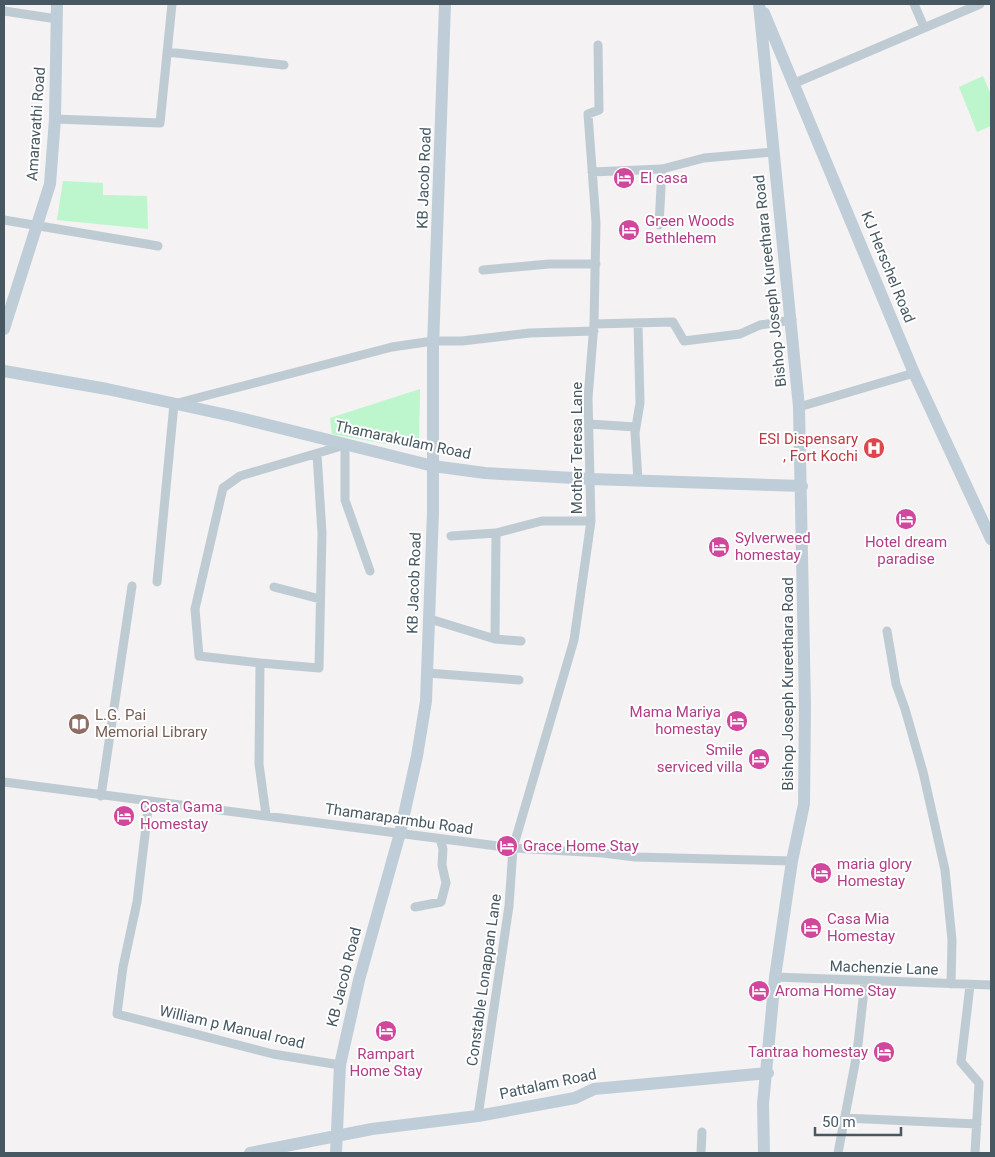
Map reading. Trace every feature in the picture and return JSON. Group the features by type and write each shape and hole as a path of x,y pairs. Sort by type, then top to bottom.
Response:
{"street":[{"name":"Amaravathi Road","path":"4,329 50,184 55,119 57,4"},
{"path":"55,119 160,123 172,4"},
{"name":"KB Jacob Road","path":"336,1153 340,1065 358,980 400,833 417,756 427,673 433,466 433,341 445,4"},
{"name":"KJ Herschel Road","path":"760,4 795,83 914,373 991,540"},
{"name":"Bishop Joseph Kureethara Road","path":"760,4 799,407 805,705 804,804 792,861 775,977 768,1073 763,1104 764,1153"},
{"path":"914,4 924,27"},
{"path":"795,83 980,4"},
{"path":"4,11 57,19"},
{"name":"Mother Teresa Lane","path":"513,848 574,640 591,521 588,398 594,327 596,223 588,114 599,110 598,45"},
{"path":"167,52 284,65"},
{"path":"592,172 662,169 704,158 773,152"},
{"path":"659,225 662,169"},
{"path":"4,220 158,246"},
{"path":"483,270 549,264 596,264"},
{"path":"157,582 174,404 392,347 433,341 462,341 638,323 673,322 684,341 740,334 760,325 792,320"},
{"path":"638,323 640,403 636,427 638,480"},
{"name":"Thamarakulam Road","path":"4,371 107,389 433,466 485,473 591,479 802,486"},
{"path":"799,407 914,373"},
{"path":"589,424 636,427"},
{"path":"317,454 322,532 319,668 200,656 195,609 216,513 223,488 240,476 345,445 345,500 370,571"},
{"path":"452,536 496,533 542,521 591,521"},
{"path":"496,533 496,639"},
{"path":"101,796 132,586"},
{"path":"274,586 320,599"},
{"path":"430,619 496,639 521,641"},
{"path":"887,631 896,684 923,772 945,870 952,940 951,984"},
{"path":"260,663 259,764 266,815"},
{"path":"427,673 520,680"},
{"name":"Thamaraparmbu Road","path":"4,782 513,848 602,852 635,857 792,861"},
{"name":"William p Manual road","path":"149,801 137,902 123,967 117,1014 273,1054 340,1065"},
{"path":"416,906 441,902 446,883 442,865 443,849 440,839"},
{"name":"Constable Lonappan Lane","path":"478,1116 509,906 513,848"},
{"name":"Machenzie Lane","path":"775,977 991,985"},
{"path":"838,1153 856,1053 865,981"},
{"path":"970,985 962,1062 979,1083 975,1153"},
{"name":"Pattalam Road","path":"258,1153 336,1136 478,1116 574,1098 594,1090 768,1073"},
{"path":"844,1118 977,1124"},
{"path":"701,1153 702,1132"}],"green space":[{"path":"983,76 991,95 991,126 977,132 959,87"},
{"path":"63,181 103,183 103,195 147,196 148,229 57,220"},
{"path":"420,389 419,442 408,448 332,434 330,418"}],"place":[{"name":"El casa","path":"624,178"},
{"name":"Green Woods Bethlehem","path":"629,230"},
{"name":"ESI Dispensary , Fort Kochi","path":"874,448"},
{"name":"Hotel dream paradise","path":"906,519"},
{"name":"Sylverweed homestay","path":"719,547"},
{"name":"Mama Mariya homestay","path":"737,721"},
{"name":"L.G. Pai Memorial Library","path":"79,724"},
{"name":"Smile serviced villa","path":"759,759"},
{"name":"Costa Gama Homestay","path":"124,816"},
{"name":"Grace Home Stay","path":"507,846"},
{"name":"maria glory Homestay","path":"821,873"},
{"name":"Casa Mia Homestay","path":"811,928"},
{"name":"Aroma Home Stay","path":"759,991"},
{"name":"Rampart Home Stay","path":"386,1031"},
{"name":"Tantraa homestay","path":"884,1052"}]}
